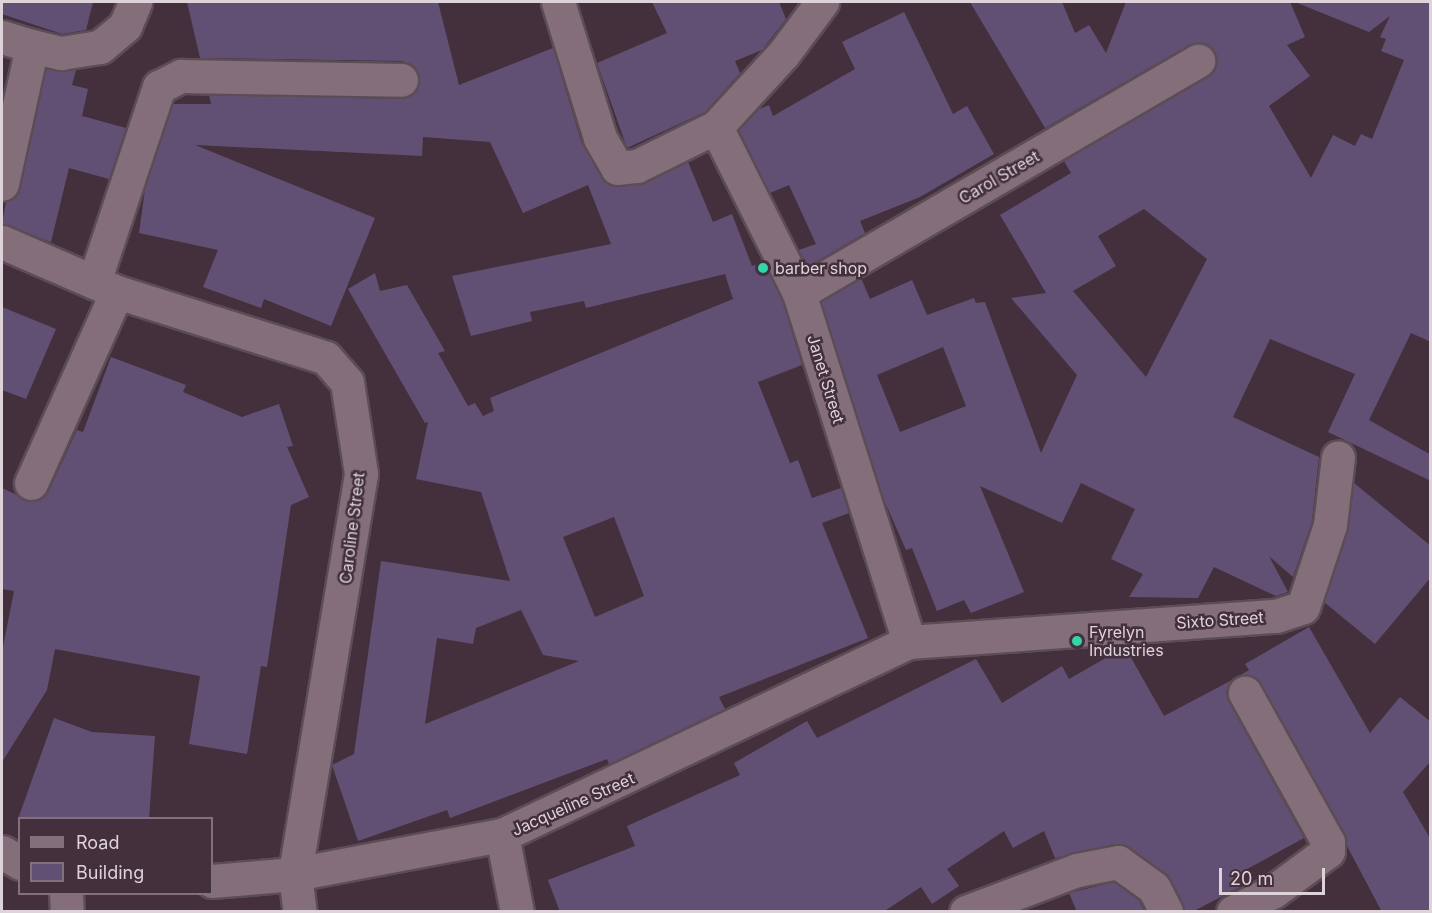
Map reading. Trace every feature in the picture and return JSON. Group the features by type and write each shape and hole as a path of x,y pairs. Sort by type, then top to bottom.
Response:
{"street":[{"path":"2,38 61,53 100,47 125,26 135,2"},
{"path":"558,2 600,138 616,168 638,166 716,127 784,53 822,2"},
{"path":"2,184 32,46"},
{"name":"Carol Street","path":"799,292 1198,61"},
{"path":"31,483 106,287 159,87 181,76 401,80"},
{"name":"Janet Street","path":"716,127 799,292 909,642"},
{"name":"Caroline Street","path":"2,242 106,287 326,358 347,382 361,474 355,533 295,874 300,912"},
{"name":"Sixto Street","path":"909,642 1276,615 1303,607 1330,525 1338,456"},
{"name":"Jacqueline Street","path":"213,881 295,874 502,836 909,642"},
{"path":"1233,912 1274,891 1328,851 1328,842 1245,693"},
{"path":"502,836 517,912"},
{"path":"2,852 18,862"},
{"path":"966,912 1077,870 1118,862 1154,888 1166,912"},
{"path":"66,895 67,912"}],"building":[{"path":"2,2 93,2 86,30 62,34 2,14"},
{"path":"187,2 438,2 459,85 553,48 582,144 608,184 639,185 688,162 713,222 732,214 752,266 763,262 782,300 802,365 758,382 790,463 798,460 812,498 841,488 849,513 822,523 868,638 719,697 725,709 609,764 607,759 450,818 447,810 358,841 332,765 354,754 381,561 510,581 481,492 416,479 428,422 425,423 348,289 375,273 380,291 407,285 445,351 438,353 468,406 475,403 483,416 494,411 490,398 733,299 725,274 586,308 584,301 530,312 532,321 471,336 452,276 611,244 588,185 523,213 490,142 423,137 422,156 195,145 375,218 331,326 264,299 261,308 203,287 218,250 139,233 145,189 173,104 211,104 209,95 401,99 417,90 420,80 411,64 401,61 200,58","holes":["614,517 644,596 595,617 563,537","521,610 543,655 579,661 425,724 437,638 473,644 476,628"]},
{"path":"652,2 779,2 786,19 762,50 735,61 740,73 705,112 627,148 597,63 667,33"},
{"path":"970,2 1062,2 1075,33 1089,25 1106,53 1126,2 1290,2 1305,37 1287,45 1310,76 1269,106 1311,178 1333,135 1355,146 1361,134 1372,139 1404,60 1381,51 1386,39 1380,37 1390,16 1369,32 1295,2 1431,2 1431,342 1411,333 1369,420 1431,455 1431,481 1328,432 1355,374 1270,339 1233,417 1319,457 1312,521 1293,577 1269,556 1288,592 1276,596 1214,567 1198,598 1129,597 1143,574 1111,559 1135,509 1081,483 1062,523 980,486 1024,592 971,613 964,600 937,611 912,548 906,550 884,500 821,302 861,278 870,299 912,280 927,315 974,298 976,303 985,302 1041,453 1077,375 1011,298 1046,293 1000,215 1071,173 1064,161 1207,77 1217,62 1208,45 1189,45 1045,128","holes":["1144,209 1207,259 1146,377 1073,291 1116,266 1098,236","943,347 966,406 900,432 877,375"]},
{"path":"904,12 953,114 967,106 994,154 920,197 860,221 865,233 807,267 799,250 816,244 789,185 770,193 739,130 757,110 769,105 773,116 855,69 842,42"},
{"path":"46,69 76,70 72,85 88,89 82,116 126,128 109,179 69,168 51,242 2,224 6,202 20,188"},
{"path":"2,307 56,329 26,399 2,390"},
{"path":"111,357 186,385 183,392 242,417 279,404 293,446 287,447 309,497 291,505 267,667 261,666 247,754 189,744 200,676 55,649 47,690 2,762 2,652 14,591 2,589 2,488 32,502 48,493 77,430 83,432"},
{"path":"1354,483 1431,546 1431,577 1375,644 1324,602 1348,531"},
{"path":"1309,627 1370,733 1400,697 1431,722 1431,761 1403,792 1431,840 1431,912 1382,912 1261,684 1254,677 1239,676 1249,670 1245,664"},
{"path":"1125,647 1164,716 1234,679 1226,692 1229,702 1304,838 1236,875 1242,886 1192,912 1184,912 1165,873 1129,847 1114,844 1055,858 1044,831 1013,848 1004,831 947,869 959,886 932,904 921,887 883,912 560,912 548,880 635,846 627,826 740,775 734,763 807,721 817,738 976,659 1002,703 1062,666 1069,679"},
{"path":"54,718 92,732 155,736 149,817 19,817"},
{"path":"1114,882 1139,901 1145,912 1077,912 1069,893"}],"place":[{"name":"barber shop","path":"763,268"},
{"name":"Fyrelyn Industries","path":"1077,641"}]}
